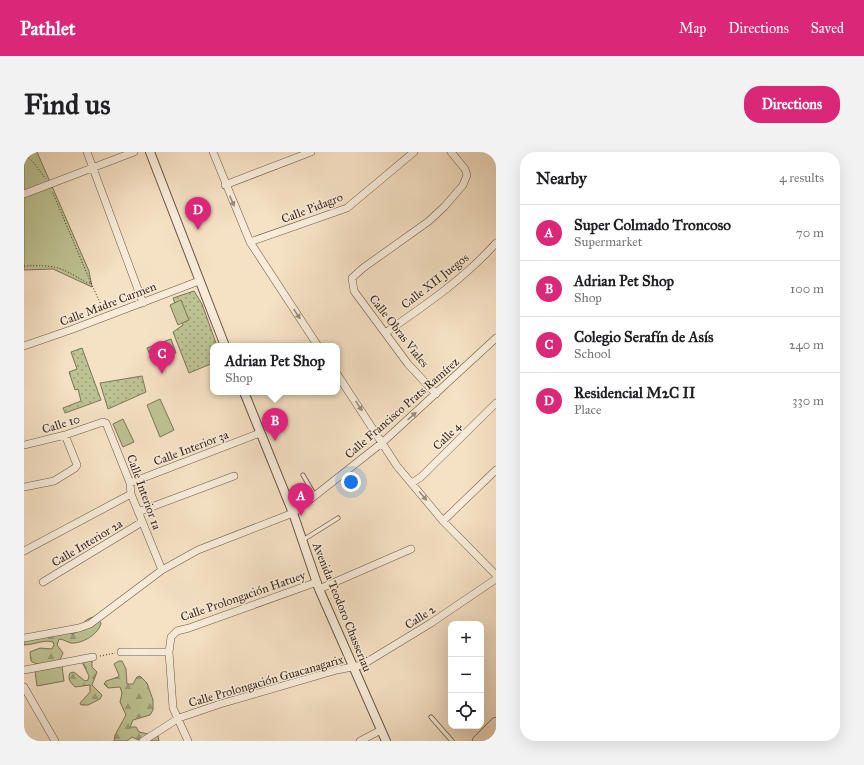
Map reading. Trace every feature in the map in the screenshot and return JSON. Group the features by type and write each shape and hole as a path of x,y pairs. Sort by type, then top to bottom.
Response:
{"highway":[{"path":"488,741 496,733"}],"main road":[{"path":"478,741 496,724"}],"street":[{"path":"87,152 143,303"},
{"path":"24,194 134,152"},
{"path":"150,152 224,343"},
{"path":"213,152 225,185 250,242 316,343"},
{"path":"225,185 312,152"},
{"name":"Calle Pidagro","path":"250,242 347,208 414,152"},
{"name":"Calle Obras Viales","path":"436,394 408,364 354,291 352,278 363,268 429,221 445,206 463,185 467,175 465,169 451,152"},
{"name":"Calle XII Juegos","path":"385,333 422,308 456,281 496,244"},
{"name":"Calle Madre Carmen","path":"24,346 199,281"},
{"name":"Calle Francisco Prats Ramírez","path":"24,638 79,628 90,624 162,570 198,550 293,513 383,442 496,338"},
{"path":"340,378 383,442 397,466 443,521 496,575"},
{"name":"Avenida Teodoro Chasseriau","path":"245,395 293,513 318,586 386,741"},
{"name":"Calle 4","path":"412,483 426,472 496,403"},
{"name":"Calle 10","path":"24,445 65,435 104,422"},
{"name":"Calle Interior 1a","path":"104,422 130,483 131,494 162,570"},
{"name":"Calle Interior 3a","path":"130,483 260,433"},
{"path":"24,487 54,481 75,468 77,465 65,435"},
{"path":"443,521 496,470"},
{"path":"138,512 234,476"},
{"path":"24,551 131,494"},
{"name":"Calle Interior 2a","path":"43,582 142,522"},
{"name":"Calle Prolongación Hatuey","path":"188,741 179,718 173,708 170,652 171,637 177,631 318,586 411,550"},
{"name":"Calle 2","path":"353,667 362,665 377,658 463,603 496,579"},
{"path":"121,652 170,652"},
{"path":"24,670 93,657"},
{"name":"Calle Prolongación Guacanagarix","path":"143,741 179,718 227,701 337,670 353,667"},
{"path":"24,687 55,741"},
{"path":"360,741 381,730"}],"lane":[{"path":"303,475 315,496"},
{"path":"302,540 338,518"},
{"path":"431,717 452,741"}],"path":[{"path":"24,154 33,162 47,180"},
{"path":"51,189 90,283 107,316"},
{"path":"24,266 55,266 62,268 87,283 90,283"},
{"path":"93,657 121,652"}],"green space":[{"path":"24,152 37,152 89,271 92,287 53,269 24,270"},
{"path":"194,291 202,304 216,343 210,343 210,364 189,373 173,332 183,325 173,298"},
{"path":"181,300 189,320 178,325 170,305"},
{"path":"171,339 176,353 153,362 147,348"},
{"path":"82,348 101,400 65,413 63,408 81,401 78,389 75,390 69,372 77,369 71,352"},
{"path":"142,376 146,392 108,409 100,383"},
{"path":"160,399 174,430 160,437 147,405"},
{"path":"123,419 134,442 123,447 113,424"},
{"path":"93,617 98,619 101,623 97,631 89,638 75,643 59,639 57,645 63,653 60,660 46,664 38,664 31,661 30,652 40,648 52,649 54,645 53,642 46,641 24,645 24,638 64,630 73,634 83,623"},
{"path":"92,656 92,667 97,672 92,685 102,695 100,699 88,705 81,705 80,703 90,692 90,685 75,687 70,681 69,675 70,673 74,672 85,681 88,680 89,676 82,662"},
{"path":"122,661 126,669 127,684 133,684 137,677 140,676 147,683 153,700 153,710 150,715 133,720 130,727 136,727 139,732 158,736 159,741 141,741 132,737 127,741 114,741 115,735 126,715 120,702 122,693 120,687 108,688 104,684 106,681 118,677 119,675 114,664"},
{"path":"62,666 64,681 37,686 35,671"}],"place":[{"name":"Residencial M2C II","path":"198,230"},
{"name":"Colegio Serafín de Asís","path":"162,374"},
{"name":"Adrian Pet Shop","path":"275,441"},
{"name":"Super Colmado Troncoso","path":"301,516"}]}
